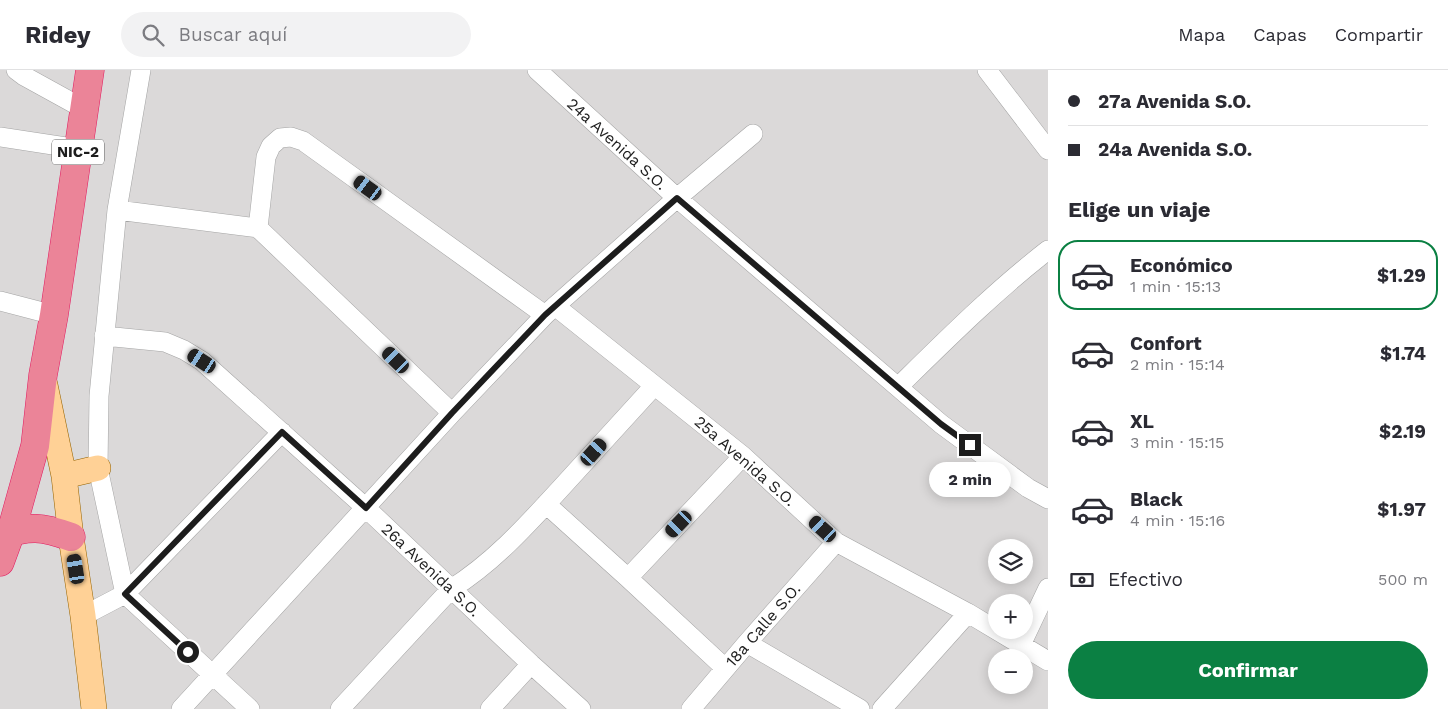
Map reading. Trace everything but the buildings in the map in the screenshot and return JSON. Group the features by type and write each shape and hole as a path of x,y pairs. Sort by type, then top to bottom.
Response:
{"highway":[{"name":"NIC-2","path":"0,562 4,525 35,446 43,375 54,315 90,70"},
{"path":"4,525 48,529 70,537"}],"main road":[{"path":"43,375 64,476 70,537 83,616 94,709"},
{"path":"64,476 98,468"}],"street":[{"path":"16,70 84,109"},
{"path":"141,70 117,210 99,396 98,468 125,594 250,709"},
{"name":"24a Avenida S.O.","path":"537,70 677,198 941,424 1028,488 1048,499"},
{"path":"987,70 1048,150"},
{"path":"181,709 452,413 550,310 753,134"},
{"path":"0,137 79,149"},
{"name":"25a Avenida S.O.","path":"258,228 266,157 271,146 280,138 291,137 303,141 550,310 654,386 743,456 836,542 968,613 1048,661"},
{"path":"117,210 258,228 452,413"},
{"path":"898,386 980,307 1048,250"},
{"path":"0,301 54,315"},
{"name":"26a Avenida S.O.","path":"104,336 165,342 184,350 202,361 366,508 581,709"},
{"path":"340,709 451,589 473,575 495,557 654,386"},
{"path":"83,616 125,594 282,432"},
{"path":"628,578 743,456"},
{"path":"546,504 725,668"},
{"name":"18a Calle S.O.","path":"691,709 836,542"},
{"path":"1021,645 1048,588"},
{"path":"882,709 968,613"},
{"path":"747,643 860,709"},
{"path":"490,709 531,664"}],"shaded area":[{"path":"0,70 1048,70 1048,709 0,709"}],"route":[{"path":"188,652 125,594 282,432 366,508 452,413 545,315 677,198 941,424 970,445"}]}
